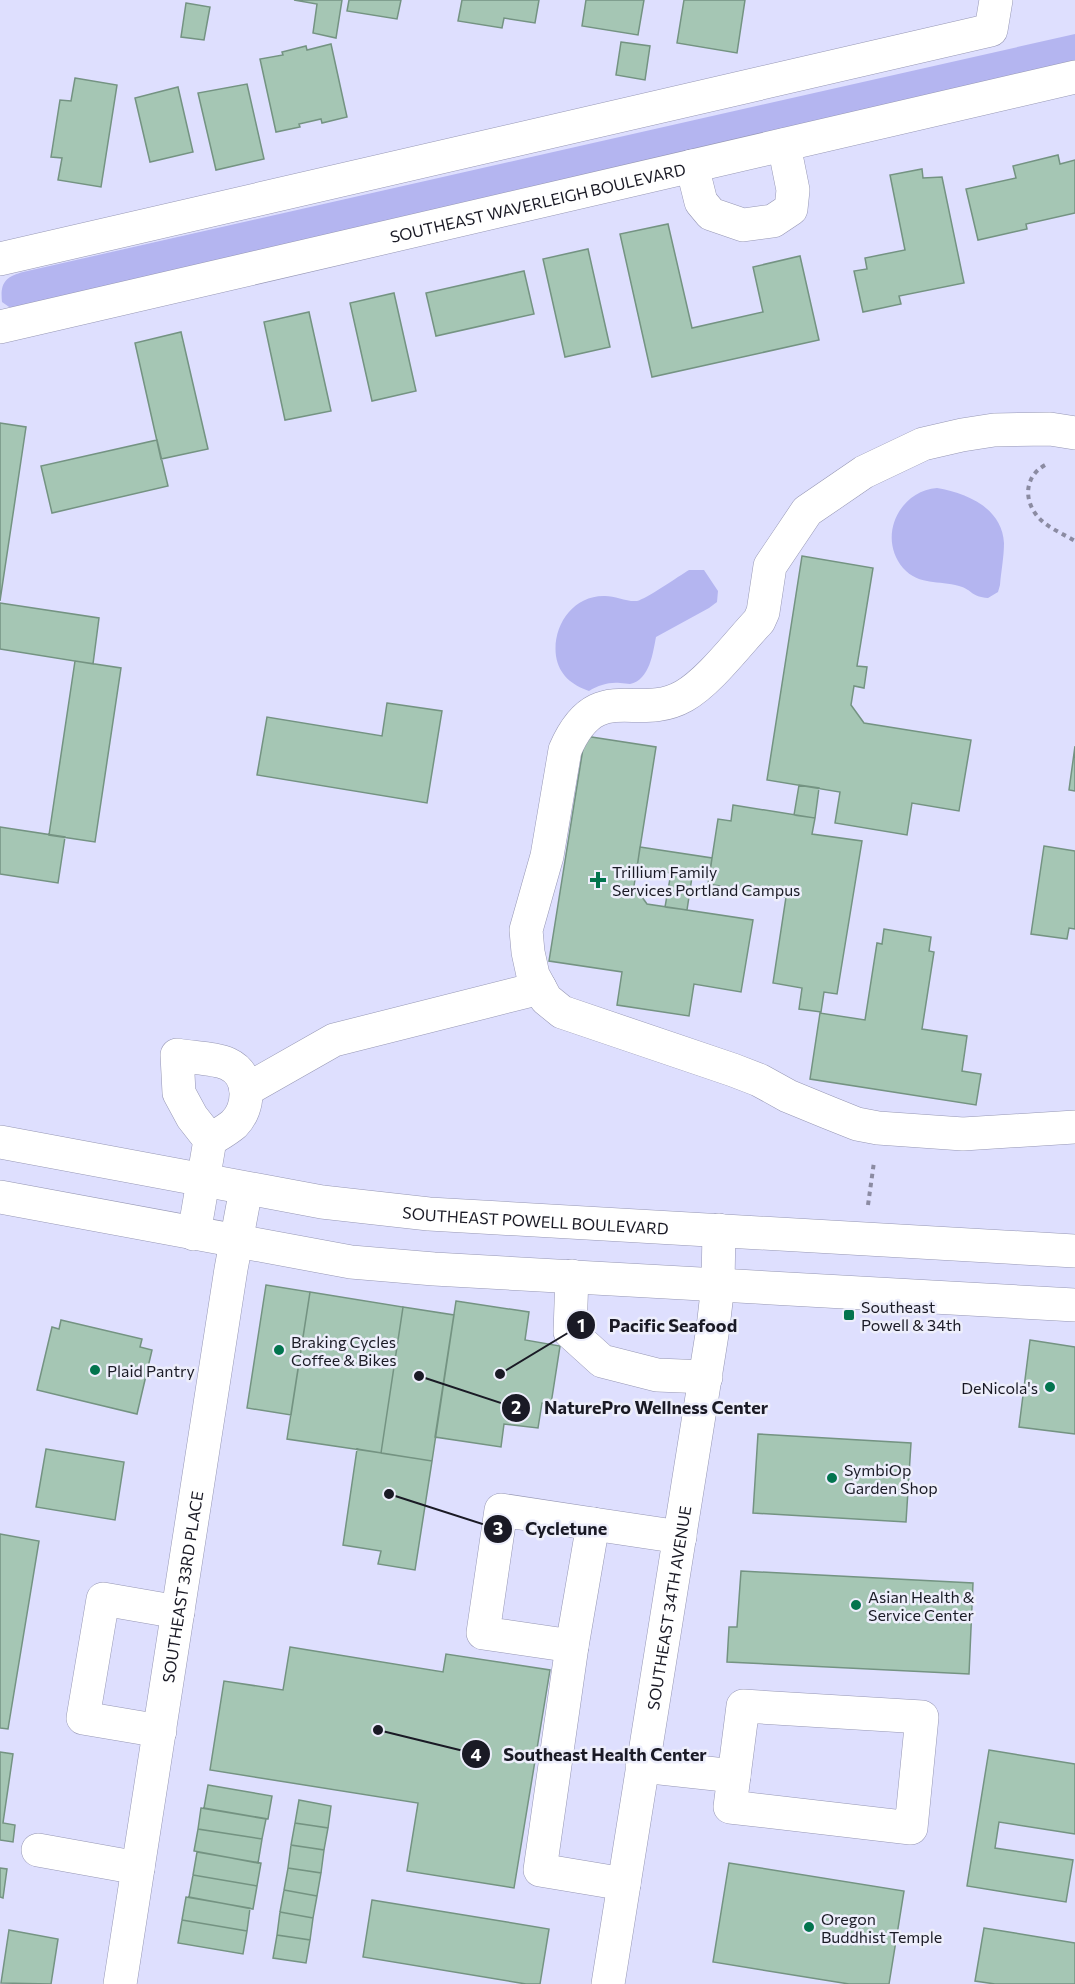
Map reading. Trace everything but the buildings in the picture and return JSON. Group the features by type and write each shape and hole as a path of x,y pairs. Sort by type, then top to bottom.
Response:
{"street":[{"path":"0,259 991,30 996,0"},
{"name":"SOUTHEAST WAVERLEIGH BOULEVARD","path":"0,327 1075,77"},
{"path":"692,166 701,202 711,213 743,225 773,221 791,209 793,190 784,145"},
{"path":"1075,433 1050,429 994,430 923,444 864,472 807,511 770,566 763,612 759,621 705,679 686,695 672,702 653,705 614,704 599,709 579,726 565,750 547,856 526,930 533,975 546,999 562,1012 759,1080 788,1096 857,1124 878,1128 963,1134 1075,1127"},
{"path":"246,1090 334,1040 540,988"},
{"path":"194,1234 210,1140 234,1123 245,1105 246,1090 241,1073 228,1063 177,1055 179,1093 192,1117 210,1140"},
{"name":"SOUTHEAST POWELL BOULEVARD","path":"0,1142 322,1202 429,1214 1075,1251"},
{"name":"SOUTHEAST 33RD PLACE","path":"120,1984 246,1189"},
{"path":"0,1197 351,1262 1075,1305"},
{"name":"SOUTHEAST 34TH AVENUE","path":"608,1984 706,1377 718,1284 719,1230"},
{"path":"572,1276 570,1332 602,1361 657,1375 706,1377"},
{"path":"572,1646 483,1633 501,1510 680,1537"},
{"path":"593,1524 572,1646 540,1870 624,1884"},
{"path":"159,1731 83,1718 104,1599 178,1612"},
{"path":"743,1706 922,1717 911,1828 730,1807 734,1776 743,1706"},
{"path":"642,1766 734,1776"},
{"path":"38,1850 138,1868"}],"path":[{"path":"1051,463 1041,467 1029,483 1029,504 1042,521 1075,541"},
{"path":"864,1239 878,1128"}],"shaded area":[{"path":"1075,34 1075,68 12,309 2,302 5,282 12,276 23,272"},
{"path":"937,488 971,498 981,504 997,520 1004,543 1000,585 998,592 988,598 952,584 916,578 903,568 895,556 892,530 903,506 912,497"},
{"path":"689,570 704,570 718,591 717,602 656,637 649,665 642,677 630,684 608,684 589,691 577,686 563,674 556,656 557,634 567,614 574,607 594,597 605,596 637,601"}],"place":[{"name":"Trillium Family Services Portland Campus","path":"598,880"},
{"name":"Southeast Powell & 34th","path":"849,1315"},
{"name":"Braking Cycles Coffee & Bikes","path":"279,1350"},
{"name":"Plaid Pantry","path":"95,1370"},
{"name":"Pacific Seafood","path":"500,1374"},
{"name":"NaturePro Wellness Center","path":"419,1376"},
{"name":"DeNicola's","path":"1050,1387"},
{"name":"SymbiOp Garden Shop","path":"832,1478"},
{"name":"Cycletune","path":"389,1494"},
{"name":"Asian Health & Service Center","path":"856,1605"},
{"name":"Southeast Health Center","path":"378,1730"},
{"name":"Oregon Buddhist Temple","path":"809,1927"}]}
